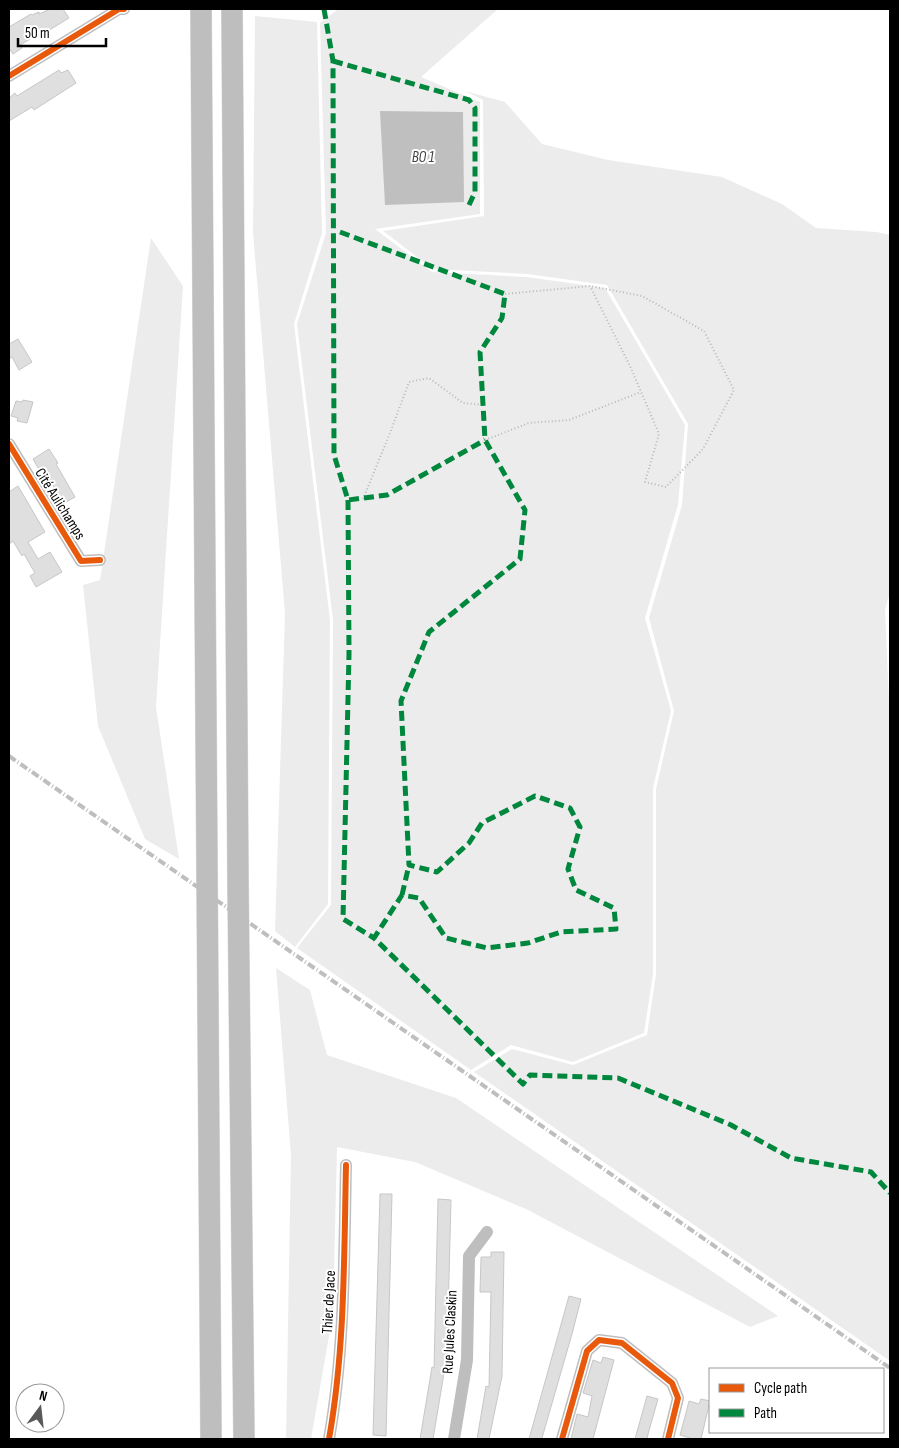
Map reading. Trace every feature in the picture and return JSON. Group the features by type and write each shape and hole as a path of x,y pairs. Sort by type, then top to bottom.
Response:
{"highway":[{"path":"201,9 211,1439"},
{"path":"232,9 244,1439"}],"street":[{"path":"9,76 119,10 124,9"},
{"name":"Cité Aulichamps","path":"9,444 81,561 100,560"},
{"name":"Thier de Jace","path":"329,1439 336,1396 341,1318 346,1165"},
{"name":"Rue Jules Claskin","path":"454,1439 467,1360 470,1256 487,1232"},
{"path":"562,1439 587,1351 599,1340 622,1343 672,1383 678,1398 668,1439"}],"path":[{"path":"505,294 590,286 642,296 704,331 734,390 703,449 666,487 645,482 659,434 630,366 590,286"},
{"path":"363,498 409,382 428,378 463,402 483,405"},
{"path":"485,440 529,423 569,420 641,392"}],"shaded area":[{"path":"338,9 498,9 421,77 480,102 480,214 375,229 432,272 527,277 605,288 685,425 678,505 645,618 671,711 653,788 653,974 644,1033 573,1062 511,1045 471,1070 297,948 331,905 333,620 297,324 326,233 320,23"},
{"path":"255,16 317,22 322,233 294,324 330,620 328,904 295,947 275,931 285,613 253,233"},
{"path":"465,91 505,102 542,144 608,160 722,177 782,204 816,228 877,232 890,235 890,592 885,610 890,725 890,1361 474,1072 512,1049 573,1065 647,1035 656,974 656,789 674,711 649,618 682,505 688,424 607,285 527,274 433,269 383,231 484,216 483,100"},
{"path":"151,238 183,286 156,707 179,859 145,839 98,726 83,585 100,580"},
{"path":"276,968 310,990 327,1055 456,1098 778,1316 750,1327 526,1209 415,1162 337,1147 333,1313 311,1439 286,1439 291,1155"}],"water":[{"name":"BO 1","path":"380,111 463,112 464,202 385,205"}],"building":[{"path":"50,9 63,9 69,18 38,37 37,35 20,45 22,48 13,54 9,48 9,27 31,14 39,12 39,14"},
{"path":"59,70 61,73 68,70 76,83 34,110 32,107 9,121 9,98 15,93 17,96"},
{"path":"18,339 32,362 19,370 12,357 9,359 9,344"},
{"path":"23,400 33,402 27,423 17,421 18,418 11,416 16,401 22,402"},
{"path":"49,449 75,497 63,504 62,502 59,504 50,490 54,487 46,470 41,473 33,459"},
{"path":"18,486 45,532 28,542 38,559 50,552 62,572 36,587 30,576 35,573 24,554 22,556 13,541 9,544 9,492"},
{"path":"380,1194 392,1194 386,1436 373,1435"},
{"path":"438,1199 451,1200 447,1355 433,1439 420,1439 432,1367 434,1368"},
{"path":"491,1252 504,1252 502,1376 489,1439 477,1439 486,1386 489,1387 491,1292 480,1292 481,1257 491,1257"},
{"path":"569,1296 581,1299 572,1334 542,1438 529,1439"},
{"path":"603,1357 614,1360 593,1439 571,1439 577,1414 588,1417 592,1396 583,1393 593,1360 601,1363"},
{"path":"647,1396 658,1399 647,1439 635,1439"},
{"path":"701,1399 709,1401 701,1439 689,1439 680,1435 689,1401 699,1404"}],"railway":[{"path":"9,756 890,1368"}],"marked path":[{"path":"324,9 333,61 334,455 348,500 387,495 485,440"},
{"path":"333,61 469,100 475,108 475,192 469,205"},
{"path":"340,232 505,294 502,318 480,352 485,440 525,510 520,559 429,632 401,701 409,865 437,872 469,843 482,823 535,796 570,808 580,827 568,869 576,890 614,908 616,929 561,932 528,943 487,948 446,938 419,898 402,895 374,938 523,1084 530,1075 618,1078 731,1125 791,1158 871,1172 890,1193"},
{"path":"348,500 349,654 343,919 374,938"},
{"path":"402,895 409,865"}],"cycle path":[{"path":"9,76 119,9 124,9"},
{"path":"9,444 81,561 100,560"},
{"path":"329,1439 341,1337 346,1165"},
{"path":"562,1439 587,1351 599,1340 622,1343 672,1383 678,1398 668,1439"}]}
